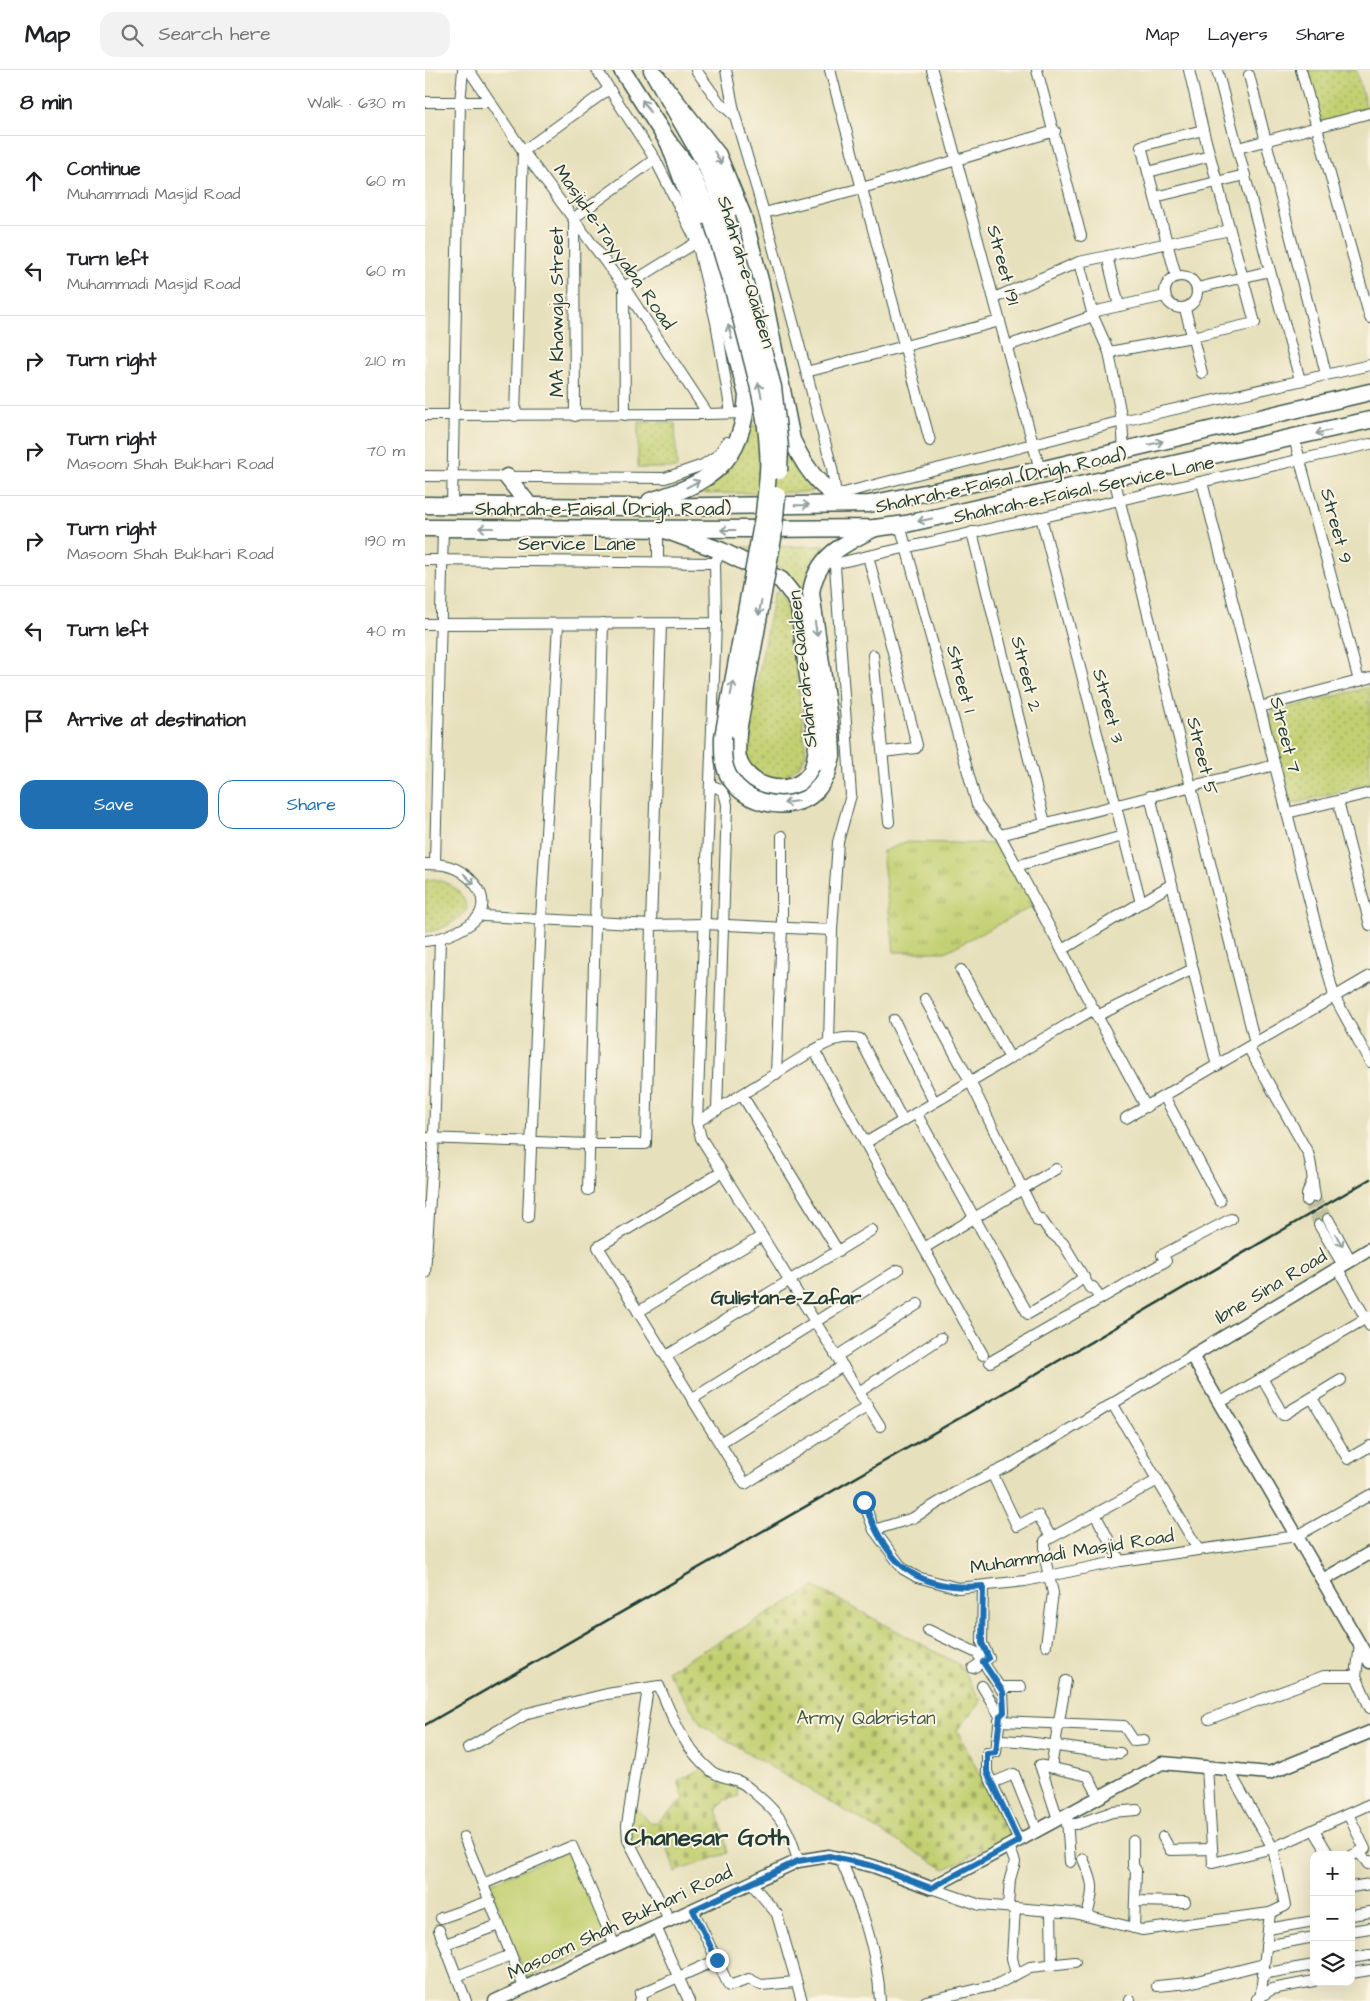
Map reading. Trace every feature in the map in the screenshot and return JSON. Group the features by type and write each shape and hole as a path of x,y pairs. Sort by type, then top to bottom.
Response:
{"main road":[{"name":"Shahrah-e-Qaideen","path":"622,70 669,143 690,170 719,219 725,261 759,385 766,421 768,476 764,513 723,737 723,759 729,777 741,791 758,802 791,804 806,799 819,787 827,774 832,756 831,733 811,593 813,580 824,559 849,541 875,528"},
{"name":"Shahrah-e-Qaideen","path":"655,74 705,163 719,219 773,387 780,447 773,538 738,731 737,746 738,758 743,770 754,781 766,787 783,788 797,785 809,775 816,760 816,731 804,635 799,608 793,595 781,580 718,557 662,530"},
{"path":"655,74 718,155 732,186 743,216 761,284 792,440 803,461 819,483 839,499"},
{"path":"631,507 689,487 724,463 735,450 741,436 739,413 747,395 709,253 669,143"},
{"name":"Shahrah-e-Faisal (Drigh Road)","path":"425,505 631,507 839,499 869,504 1040,470 1370,392"},
{"path":"739,413 757,421 771,423 779,420 786,413"},
{"name":"Shahrah-e-Faisal (Drigh Road)","path":"425,528 662,530 875,528 901,525 1370,420"},
{"path":"507,478 529,505"}],"street":[{"path":"452,505 460,103 463,70"},
{"name":"Masjid-e-Tayyaba Road","path":"469,70 523,150 624,287 708,414"},
{"path":"425,415 575,416 739,413 697,242 655,160 597,70"},
{"path":"696,70 719,102 735,116"},
{"path":"725,70 735,116 764,213 839,499 1122,421 1370,365"},
{"path":"830,70 930,441"},
{"name":"Street 191","path":"932,70 1040,470"},
{"path":"1037,70 1055,131 1081,236"},
{"path":"1109,352 1193,337 1255,323 1203,130 1189,70"},
{"path":"1217,70 1301,380"},
{"path":"1301,70 1370,318"},
{"path":"1249,75 1326,374"},
{"path":"515,416 523,150 609,89"},
{"path":"425,102 490,102"},
{"path":"1238,148 1370,113"},
{"path":"1176,276 1141,146 1203,130"},
{"path":"764,213 862,188 1055,131"},
{"path":"1148,172 1210,156"},
{"name":"MA Khawaja Street","path":"575,416 574,218 655,160"},
{"path":"1155,197 1245,175"},
{"path":"994,298 1079,262 1230,230"},
{"path":"625,415 624,287 697,242"},
{"path":"1107,256 1119,306"},
{"path":"1079,262 1093,314 1109,352 1122,421 1124,450"},
{"path":"1197,288 1270,271"},
{"path":"1176,276 1191,279 1197,288 1195,301 1185,309 1175,308 1167,302 1165,296 1165,288 1176,276"},
{"path":"1007,346 1093,314 1165,296"},
{"path":"1185,309 1202,373"},
{"path":"806,372 1000,321"},
{"name":"Street 9","path":"1294,438 1359,681"},
{"path":"425,476 665,478 685,473 703,465 717,455 727,442"},
{"name":"Shahrah-e-Faisal Service Lane","path":"832,930 838,842 851,795 835,596 835,566 906,547 1370,444"},
{"name":"Street 5","path":"1114,478 1191,786 1252,1045 1308,1153 1312,1168 1311,1199"},
{"name":"Street 7","path":"1203,482 1334,996 1370,1062"},
{"name":"Street 3","path":"1041,517 1141,903"},
{"name":"Street 1","path":"901,525 977,805 1000,836 1146,1106"},
{"path":"425,941 441,938 466,926 480,914 482,899 470,879 460,871 448,866 430,864 436,812 443,528"},
{"path":"658,562 662,530"},
{"name":"Street 2","path":"972,532 1045,823"},
{"path":"868,556 917,745 916,748 883,752"},
{"path":"718,557 711,786 697,1122 701,1138 880,1426"},
{"name":"Service Lane","path":"425,560 658,562 718,557"},
{"path":"425,624 716,623"},
{"path":"528,1217 541,920 558,624"},
{"path":"589,1190 603,624"},
{"path":"429,1139 646,1144 661,624"},
{"path":"873,654 889,822"},
{"path":"1260,707 1370,678"},
{"path":"1000,836 1150,796 1275,766"},
{"path":"711,786 720,788 725,794 727,805 717,1110"},
{"path":"1287,813 1370,793"},
{"path":"1150,796 1217,1066"},
{"path":"1338,801 1370,925"},
{"path":"425,812 436,812"},
{"path":"776,1074 782,928 782,836"},
{"path":"1016,866 1123,836"},
{"path":"1062,950 1172,884"},
{"path":"480,914 484,916 596,923 705,924 832,930 829,1042"},
{"path":"425,1273 429,1139 441,938"},
{"path":"865,1143 1010,1058 1096,1013 1193,969"},
{"path":"961,970 1010,1058"},
{"path":"1126,1118 1370,976"},
{"path":"925,999 970,1081 1038,1221 1041,1219 1050,1232 1063,1243 1090,1288 1093,1286 1100,1299"},
{"path":"894,1020 934,1102"},
{"path":"697,1122 814,1050 846,1036 860,1039 903,1121"},
{"path":"814,1050 987,1359 1100,1299 1166,1261 1162,1255 1231,1219"},
{"path":"742,1095 838,1250"},
{"path":"1164,1096 1220,1201"},
{"path":"916,1113 1028,1314 1061,1295 1084,1277"},
{"path":"924,1248 1056,1169"},
{"path":"722,1172 598,1247 745,1484 868,1406"},
{"path":"1219,1403 1369,1320 1323,1222"},
{"path":"666,1356 872,1230"},
{"path":"638,1312 762,1236"},
{"name":"Ibne Sina Road","path":"1192,1356 1370,1249"},
{"path":"692,1399 897,1270"},
{"path":"837,1356 918,1304"},
{"path":"859,1392 941,1338"},
{"path":"874,1530 913,1518 965,1486 1008,1466 1192,1356 1370,1662"},
{"path":"720,1443 843,1366"},
{"path":"1262,1378 1283,1415 1341,1380"},
{"path":"1312,1398 1348,1459 1370,1446"},
{"path":"1112,1403 1198,1549"},
{"path":"992,1474 1017,1526 1038,1515 1051,1537"},
{"path":"1046,1645 1053,1602 1050,1576 1045,1559 1045,1541 1158,1480"},
{"path":"1297,1536 1370,1495"},
{"name":"Muhammadi Masjid Road","path":"864,1502 874,1530 903,1569 917,1578 958,1588 1050,1576 1120,1561 1198,1549 1297,1536"},
{"path":"1095,1514 1120,1561"},
{"path":"1323,1580 1370,1553"},
{"path":"973,1668 989,1658 982,1643 983,1586"},
{"path":"928,1630 977,1653 1003,1692"},
{"path":"1360,1645 1357,1676 1370,1708"},
{"path":"1209,1719 1324,1676 1357,1676"},
{"path":"1051,1768 1066,1681"},
{"path":"468,1748 528,1713 607,1694 659,1686 682,1738 698,1759 712,1772 741,1783 771,1807 783,1821 793,1842 798,1861"},
{"path":"982,1686 999,1718 996,1752 987,1753 987,1772 1014,1843 1015,1862 1010,1879 1012,1958 1016,1974"},
{"path":"999,1718 1004,1712 1003,1687 1021,1687"},
{"path":"648,1688 627,1825 628,1840 670,1921"},
{"path":"999,1718 1059,1724 1124,1726 1134,1741 1145,1740"},
{"path":"931,1888 1037,1831 1064,1819 1099,1797 1162,1763 1269,1773 1370,1732"},
{"path":"997,1740 1015,1740 1093,1752 1120,1753"},
{"path":"1070,1862 1064,1819 1039,1766 1087,1776 1099,1797"},
{"path":"1207,1767 1213,1863 1273,1848 1370,1804"},
{"path":"931,1888 981,1904 1087,1916 1142,1930 1270,1914 1285,1906 1273,1848 1229,1769"},
{"path":"992,1783 1014,1774 1037,1831"},
{"path":"1064,1819 1077,1824 1112,1812 1137,1810"},
{"path":"1348,1814 1365,1849 1355,1854 1368,1864 1370,1861"},
{"path":"1315,1830 1327,1851"},
{"path":"464,1837 525,1987"},
{"path":"1163,1837 1169,1850 1212,1849"},
{"path":"1133,1841 1133,1866 1136,1870 1134,1928"},
{"path":"483,1884 572,1846 615,1946"},
{"name":"Masoom Shah Bukhari Road","path":"495,2001 798,1861 829,1856 841,1858 873,1866 931,1888"},
{"path":"841,1858 858,1900 871,1941 879,1975 880,2001"},
{"path":"1083,1859 1093,1883 1087,1916"},
{"path":"751,1883 777,1914 802,2001"},
{"path":"1355,1886 1370,1884"},
{"path":"441,1918 490,1901"},
{"path":"1135,1901 1185,1902"},
{"path":"693,1910 729,1986 749,1979 761,1985 795,1982"},
{"path":"1051,1911 1051,1965"},
{"path":"1355,1914 1370,1912"},
{"path":"1258,2000 1270,1914"},
{"path":"1268,1929 1310,1922"},
{"path":"445,1944 499,1925"},
{"path":"656,1927 689,2001"},
{"path":"1355,1930 1370,1928"},
{"path":"439,1930 466,2001"},
{"path":"1266,1946 1310,1938"},
{"path":"457,1976 511,1955"},
{"path":"1355,1957 1370,1955"},
{"path":"640,2001 642,2000 640,1994 717,1960"},
{"path":"926,2001 996,1985 1030,1967 1075,1962"},
{"path":"1157,1986 1189,1983 1263,1969 1310,1965"},
{"path":"1355,1972 1370,1970"},
{"path":"1258,2000 1272,1989 1310,1982"}],"green space":[{"path":"1305,70 1356,70 1367,110 1319,123"},
{"path":"638,422 675,423 677,468 638,468"},
{"path":"756,425 771,429 801,471 812,492 694,494 729,467 741,450 749,428"},
{"path":"828,546 811,568 804,595 787,572 739,547"},
{"path":"778,592 786,603 790,615 806,753 799,766 793,771 787,775 772,778 758,772 746,760 748,730 774,593"},
{"path":"1370,687 1370,783 1292,804 1269,713"},
{"path":"905,842 1004,844 1037,904 945,952 894,952 882,852"},
{"path":"435,879 447,883 456,889 463,897 467,909 448,925 437,930 425,932 425,880"},
{"name":"Army Qabristan","path":"815,1587 960,1665 981,1701 957,1730 1011,1836 945,1869 702,1725 667,1671"},
{"path":"706,1767 745,1786 737,1790 739,1796 725,1800 717,1808 728,1853 675,1872 665,1840 633,1850 627,1825 632,1804 649,1822 656,1823 684,1799 678,1781"},
{"path":"573,1848 612,1940 527,1978 489,1884"}],"tunnel":[{"path":"1315,1197 1328,1219"},
{"path":"1307,1201 1319,1225"}],"railway":[{"path":"425,1725 1005,1392 1370,1179"}],"district":[{"name":"Gulistan-e-Zafar","path":"786,1298"},
{"name":"Chanesar Goth","path":"707,1838"}],"route":[{"path":"717,1960 693,1910 798,1861 829,1856 873,1866 931,1888 1019,1841 987,1772 987,1753 996,1752 1000,1716 1004,1712 1003,1692 983,1662 989,1658 982,1643 983,1586 958,1588 917,1578 903,1569 874,1530 864,1502"}]}
